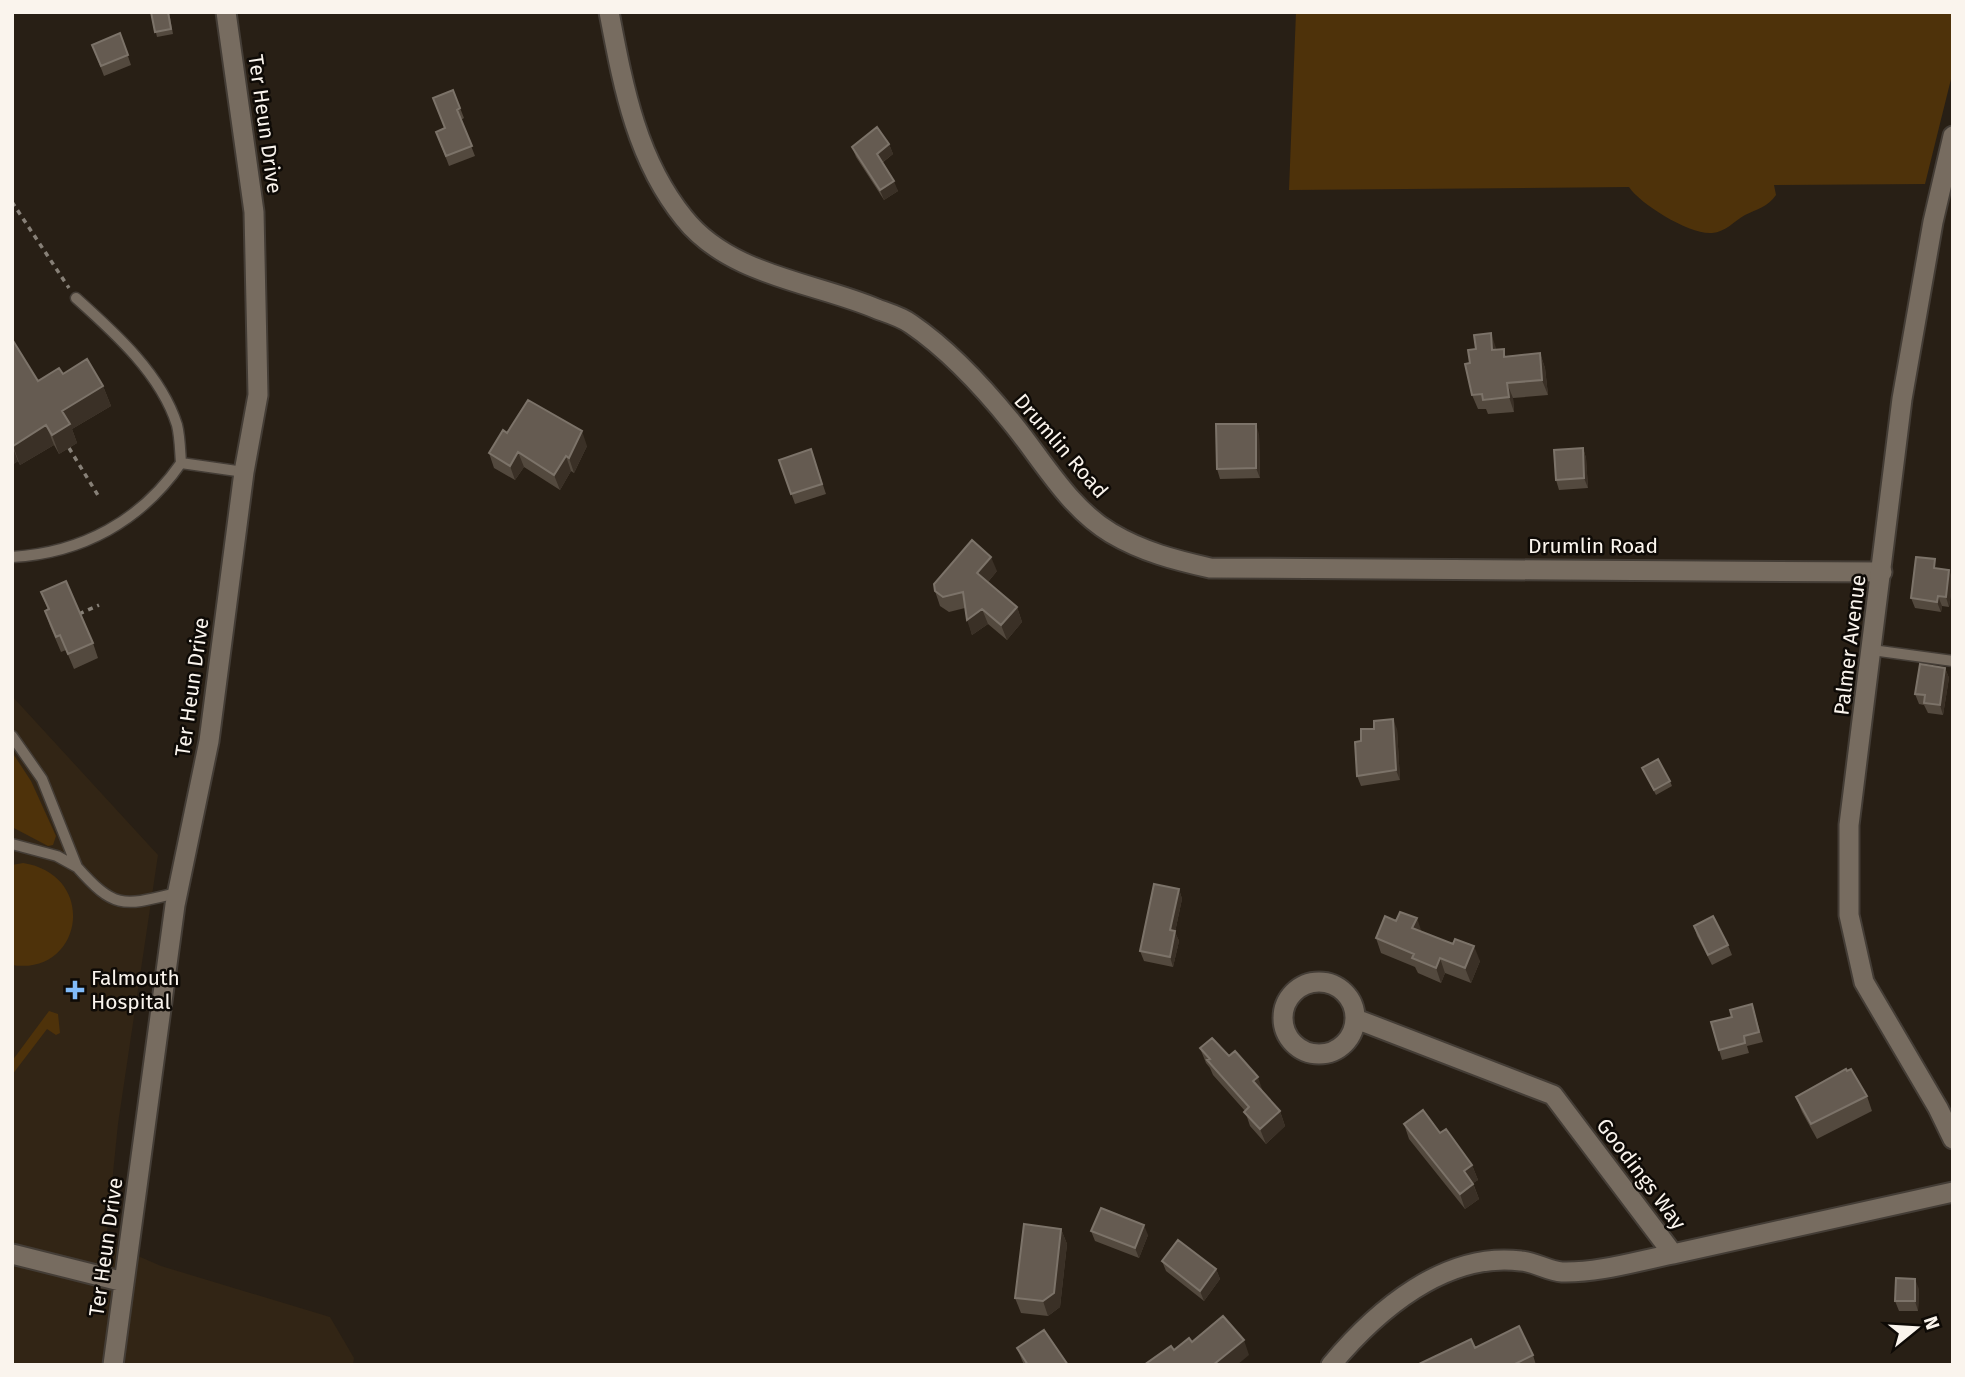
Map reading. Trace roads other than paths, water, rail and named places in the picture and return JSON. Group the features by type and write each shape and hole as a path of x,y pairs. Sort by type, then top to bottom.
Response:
{"street":[{"name":"Ter Heun Drive","path":"113,1365 177,892 209,741 244,472 258,395 254,212 226,12"},
{"name":"Drumlin Road","path":"609,12 633,125 661,185 685,220 722,251 783,280 841,293 910,322 962,368 1012,423 1080,508 1110,532 1154,555 1210,568 1882,572"},
{"name":"Palmer Avenue","path":"1953,136 1933,222 1902,399 1849,825 1849,915 1864,982 1938,1108 1953,1139"},
{"name":"Goodings Way","path":"1356,1019 1553,1095 1673,1254 1953,1192"},
{"path":"12,1254 124,1282"},
{"path":"1331,1365 1356,1337 1414,1288 1461,1267 1488,1262 1521,1261 1559,1272 1590,1270 1673,1254"}],"lane":[{"path":"12,557 42,555 97,538 141,507 166,485 181,464 177,426 162,394 123,341 76,298"},
{"path":"181,464 244,472"},
{"path":"1872,650 1953,660"},
{"path":"12,736 42,779 76,867"},
{"path":"12,844 57,856 76,867 104,896 113,900 139,902 177,892"}],"place":[{"name":"Falmouth Hospital","path":"75,990"}]}
